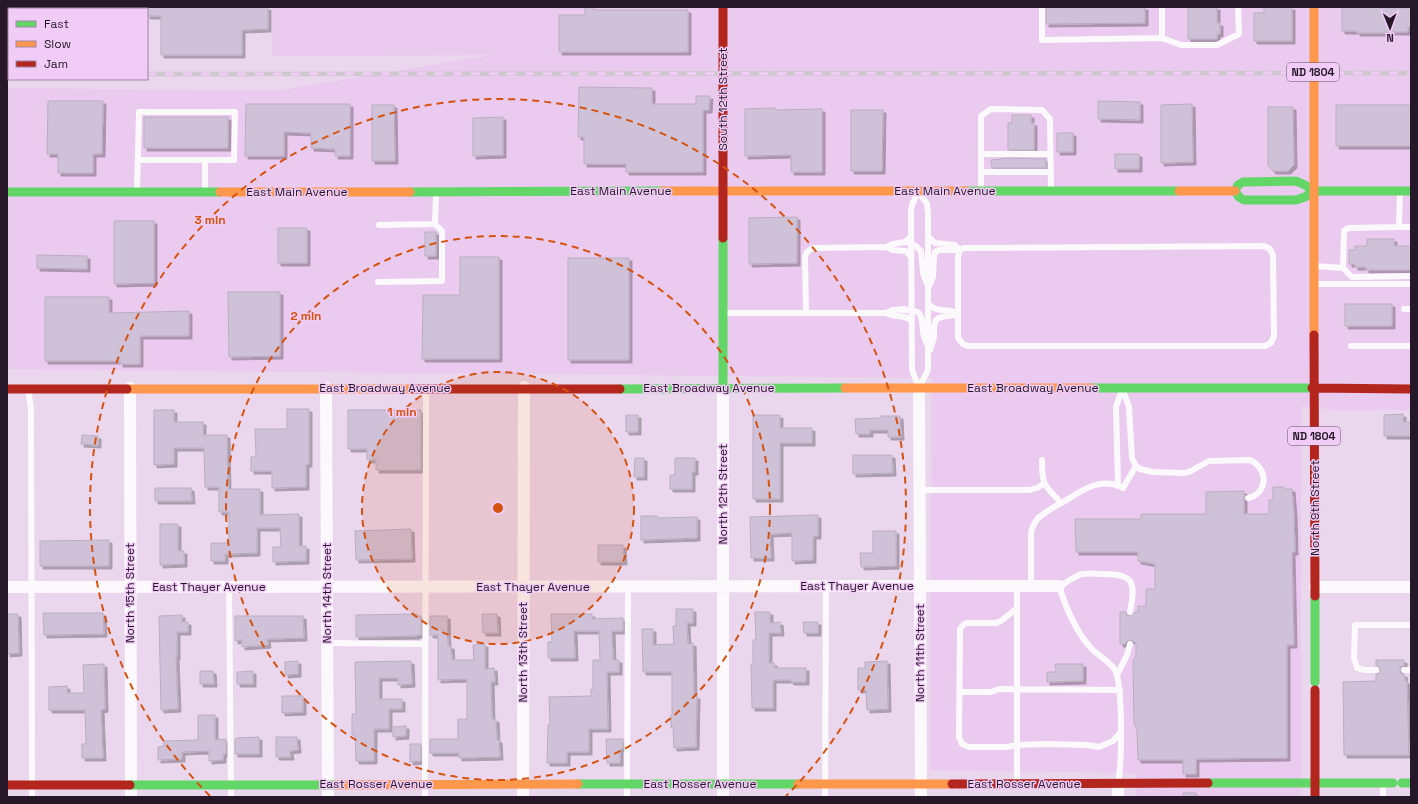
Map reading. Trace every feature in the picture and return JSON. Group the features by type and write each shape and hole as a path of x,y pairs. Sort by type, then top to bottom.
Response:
{"street":[{"name":"South 12th Street","path":"723,7 723,191"},
{"name":"ND 1804","path":"1313,191 1314,7"},
{"name":"East Main Avenue","path":"1235,191 1240,183 1300,182 1305,184 1313,191"},
{"name":"North 12th Street","path":"723,191 723,797"},
{"name":"East Main Avenue","path":"1235,191 1239,197 1244,200 1296,200 1305,197 1313,191 1411,191"},
{"name":"East Main Avenue","path":"7,192 1235,191"},
{"name":"North 9th Street","path":"1313,191 1315,797"},
{"name":"East Broadway Avenue","path":"7,388 524,387 1411,389"},
{"name":"North 13th Street","path":"523,797 524,387"},
{"name":"North 15th Street","path":"130,388 131,797"},
{"name":"North 14th Street","path":"326,388 328,791"},
{"name":"North 11th Street","path":"919,388 921,797"},
{"name":"East Thayer Avenue","path":"7,587 1060,586"},
{"path":"1315,587 1411,587"},
{"name":"East Rosser Avenue","path":"7,785 231,784 328,791 425,784 1402,783"},
{"path":"1118,784 1118,797"}],"lane":[{"path":"1042,7 1042,40 1162,38 1181,45 1218,45 1238,34 1238,7"},
{"path":"1162,7 1162,38"},
{"path":"981,191 981,116 991,110 1042,110 1050,119 1051,191"},
{"path":"137,192 139,112 234,112 234,160 138,160"},
{"path":"981,154 1005,157 1034,157 1050,154"},
{"path":"205,160 205,192"},
{"path":"981,172 1051,172"},
{"path":"435,224 436,191"},
{"path":"918,191 927,204 928,236 928,370 919,388"},
{"path":"918,191 912,205 911,312 912,370 919,388"},
{"path":"1399,227 1400,191"},
{"path":"378,282 442,281 442,231 435,224 379,225"},
{"path":"1343,268 1344,230 1348,228 1411,227"},
{"path":"902,247 911,236"},
{"path":"928,236 932,241 938,244"},
{"path":"806,313 805,257 810,249 886,247 892,244 902,247 919,248 928,244"},
{"path":"911,247 928,244 955,245 960,250"},
{"path":"928,288 933,277 935,252 939,250 960,250 967,247 1264,246 1270,249 1273,255 1274,336 1271,343 1265,346 968,346 963,344 958,338 958,257 960,250"},
{"path":"902,247 911,258"},
{"path":"919,248 922,251 922,273 928,288"},
{"path":"1313,266 1343,268 1352,277 1411,276"},
{"path":"1313,284 1411,284"},
{"path":"723,313 886,313 893,316 928,307 938,310 949,310 958,314"},
{"path":"921,314 928,307"},
{"path":"903,313 906,308 911,312 921,314"},
{"path":"1404,309 1411,309"},
{"path":"921,314 923,321 923,332 928,353"},
{"path":"928,353 934,337 934,326 936,320 941,316 952,316 958,314"},
{"path":"1351,346 1411,346"},
{"path":"28,388 31,409 32,797"},
{"path":"425,797 426,388"},
{"path":"1123,388 1129,407 1132,458 1136,466 1147,472 1185,473 1209,461 1250,460 1254,462 1261,470 1263,482 1259,493 1248,498"},
{"path":"1118,486 1116,407 1123,388"},
{"path":"1042,460 1042,478 1044,483 1061,503"},
{"path":"1031,586 1031,532 1034,524 1044,514 1086,488 1096,484 1112,484 1123,488 1136,466"},
{"path":"920,490 1030,490 1044,483"},
{"path":"1118,784 1120,765 1120,690 1117,675 1115,669 1091,648 1078,630 1065,604 1060,586 1082,574 1122,575 1131,582 1132,586 1133,598 1130,612"},
{"path":"627,797 628,586"},
{"path":"1016,586 1018,689 1017,783"},
{"path":"229,587 231,797"},
{"path":"825,797 826,587"},
{"path":"1017,608 996,623 967,624 962,626 959,632 959,737 962,744 969,747 1007,747 1018,745 1099,746 1113,741 1120,733"},
{"path":"1376,670 1364,670 1357,668 1354,658 1355,625 1411,625"},
{"path":"327,643 425,644"},
{"path":"1117,675 1127,655 1130,644"},
{"path":"959,692 991,692 999,689 1120,690"},
{"path":"1383,783 1383,797"}],"shaded area":[{"path":"272,7 1411,7 1411,410 1335,410 1301,406 1301,797 1136,797 1136,773 930,770 932,378 7,369 7,88 276,91 492,55 272,56"}],"building":[{"path":"268,7 268,29 242,30 242,55 161,55 161,16 148,16 147,8"},
{"path":"585,7 594,7 594,10 688,10 688,52 559,52 559,15 585,15"},
{"path":"1046,7 1145,7 1145,23 1046,24"},
{"path":"1188,7 1217,7 1217,23 1220,23 1220,34 1217,34 1217,39 1188,39"},
{"path":"1264,7 1292,7 1292,41 1254,41 1254,13 1264,13"},
{"path":"1342,7 1411,8 1411,27 1408,27 1408,32 1357,33 1357,31 1342,31"},
{"path":"579,87 652,88 652,104 696,104 696,96 710,96 709,110 703,110 703,172 626,172 626,164 584,164 584,137 578,137"},
{"path":"48,101 103,101 102,154 93,154 93,173 58,173 58,154 47,154"},
{"path":"1098,101 1140,102 1140,120 1098,119"},
{"path":"246,104 350,104 350,156 335,156 335,149 311,148 311,133 284,132 284,156 245,156"},
{"path":"1192,104 1193,162 1161,163 1161,105"},
{"path":"372,105 394,105 395,161 372,161"},
{"path":"1336,105 1411,105 1411,146 1336,146"},
{"path":"1268,107 1293,107 1294,165 1288,171 1273,171 1268,165"},
{"path":"775,108 775,110 822,109 822,172 791,172 791,155 745,156 745,109"},
{"path":"851,110 883,110 882,171 851,171"},
{"path":"1012,115 1031,115 1031,123 1034,123 1034,150 1008,150 1008,123 1012,123"},
{"path":"144,117 228,117 228,148 144,148"},
{"path":"503,117 503,155 473,156 473,118"},
{"path":"1057,133 1073,133 1073,152 1057,152"},
{"path":"1115,154 1139,154 1139,169 1115,169"},
{"path":"1008,158 1046,159 1046,168 992,168 991,160"},
{"path":"797,217 797,263 749,264 749,218"},
{"path":"114,221 154,221 154,283 114,284"},
{"path":"278,228 307,228 307,263 278,263"},
{"path":"425,232 436,232 436,256 425,256"},
{"path":"1367,239 1394,239 1394,246 1411,246 1411,270 1366,270 1366,267 1355,267 1355,264 1349,264 1349,250 1355,250 1355,246 1367,246"},
{"path":"37,255 87,256 87,269 37,268"},
{"path":"460,257 499,257 499,359 422,359 423,295 460,295"},
{"path":"568,258 629,258 629,360 568,360"},
{"path":"228,292 280,292 280,356 229,357"},
{"path":"45,297 109,297 109,313 189,311 189,336 140,336 140,364 120,364 120,361 45,361"},
{"path":"1345,304 1392,304 1392,326 1345,326"},
{"path":"287,409 309,409 309,464 306,464 306,487 272,488 272,471 251,471 251,457 256,457 255,429 287,429"},
{"path":"154,410 174,410 174,422 203,422 203,435 227,435 228,489 260,489 260,515 299,514 299,546 306,546 306,561 273,562 273,547 281,547 280,528 257,528 257,553 225,554 225,561 211,561 211,543 229,543 229,512 219,512 219,487 205,487 204,448 174,448 174,464 154,465"},
{"path":"348,410 421,410 421,470 376,470 376,460 367,460 367,449 348,449"},
{"path":"1403,414 1403,422 1411,422 1411,436 1384,436 1384,415"},
{"path":"626,415 638,415 638,432 626,432"},
{"path":"753,415 780,415 780,428 812,428 812,443 780,443 780,499 753,499"},
{"path":"881,416 900,416 901,437 888,437 888,430 870,430 870,434 856,434 855,419 881,418"},
{"path":"82,435 98,436 98,445 81,444"},
{"path":"853,455 892,455 893,473 853,474"},
{"path":"635,458 644,458 644,477 634,477"},
{"path":"675,458 695,458 695,472 692,472 692,489 670,489 670,475 675,475"},
{"path":"1273,487 1292,489 1294,514 1295,552 1292,552 1294,645 1287,645 1287,758 1196,759 1196,774 1183,774 1183,760 1138,760 1137,729 1134,724 1133,661 1136,656 1136,644 1129,640 1125,644 1120,644 1120,612 1126,612 1127,616 1131,616 1135,612 1138,612 1138,606 1146,606 1146,589 1155,589 1155,564 1138,561 1138,552 1076,552 1075,519 1141,519 1141,514 1206,514 1206,492 1244,491 1244,514 1269,514 1269,500 1273,500"},
{"path":"155,488 191,488 192,501 155,501"},
{"path":"818,515 818,536 813,536 813,560 792,561 792,533 770,534 771,558 751,558 750,517"},
{"path":"641,516 657,516 657,518 697,517 697,538 641,540"},
{"path":"160,524 178,524 178,551 184,551 184,564 160,565"},
{"path":"411,529 412,559 356,560 355,531"},
{"path":"873,531 896,531 896,566 861,567 860,553 873,553"},
{"path":"109,540 109,566 40,566 40,541"},
{"path":"598,545 623,545 624,562 598,562"},
{"path":"676,609 693,609 693,623 687,623 688,644 693,643 694,696 697,696 696,747 674,748 673,727 671,728 672,672 643,672 642,629 653,629 653,645 674,644 673,626 676,626"},
{"path":"755,612 770,612 770,623 780,622 781,633 769,633 769,663 774,663 775,668 806,668 806,682 773,680 773,708 752,708 751,664 753,664 753,640 756,640"},
{"path":"43,613 103,613 104,634 44,635"},
{"path":"7,614 18,614 19,653 7,654"},
{"path":"417,614 417,616 421,616 421,635 356,637 356,615"},
{"path":"482,614 497,614 498,633 483,633"},
{"path":"551,614 592,614 592,619 623,618 623,631 612,631 613,660 619,660 619,672 607,672 608,729 589,729 589,752 567,752 567,763 547,763 548,725 550,725 549,697 591,696 591,689 593,689 593,660 600,660 599,631 574,631 575,658 548,658 548,642 552,642"},
{"path":"182,615 182,622 188,622 188,632 177,632 176,657 178,709 161,710 159,616"},
{"path":"235,616 303,616 304,638 267,639 268,645 242,647 242,640 235,641"},
{"path":"430,616 447,616 448,646 451,646 452,660 474,660 473,645 485,644 485,669 494,668 495,682 491,682 492,719 496,719 497,740 499,740 500,757 459,758 459,753 430,753 430,739 458,739 458,719 467,719 467,679 438,680 438,635 430,635"},
{"path":"803,622 818,622 818,633 804,633"},
{"path":"1376,660 1404,660 1404,666 1400,667 1400,670 1401,674 1404,674 1405,681 1407,681 1409,755 1344,755 1343,682 1376,681 1376,674 1380,673 1380,670 1379,666 1376,666"},
{"path":"298,661 298,674 285,675 285,662"},
{"path":"411,661 412,684 398,685 398,678 379,678 379,699 402,699 402,709 389,709 389,729 374,729 374,761 356,761 355,735 352,735 352,714 356,714 355,662"},
{"path":"887,661 888,709 867,710 866,690 858,690 858,668 865,668 865,662"},
{"path":"104,664 105,709 101,710 103,758 82,758 82,744 86,744 85,710 49,710 49,687 67,686 67,693 84,693 83,665"},
{"path":"1055,664 1083,664 1083,681 1047,682 1047,672 1056,672"},
{"path":"200,671 213,671 214,684 200,684"},
{"path":"253,671 253,684 237,684 237,672"},
{"path":"282,696 303,696 303,712 282,713"},
{"path":"198,715 215,715 215,740 226,739 226,754 223,754 223,760 209,761 209,751 182,752 182,759 158,760 158,747 164,746 164,741 198,740"},
{"path":"406,726 406,736 393,737 393,727"},
{"path":"259,737 259,754 235,754 235,739"},
{"path":"276,737 297,737 298,750 290,751 291,757 276,757"},
{"path":"606,739 623,739 623,749 620,749 620,763 607,763"},
{"path":"410,744 421,744 421,761 410,762"},
{"path":"1183,793 1196,793 1196,797 1183,797"}],"railway":[{"path":"148,74 1411,73"}],"traffic: fast":[{"path":"1235,191 1238,185 1243,182 1296,181 1313,191 1411,191"},
{"path":"410,192 663,191"},
{"path":"966,191 1179,191"},
{"path":"1235,191 1239,197 1244,200 1296,200 1305,197 1313,191"},
{"path":"7,192 220,192"},
{"path":"723,238 723,388"},
{"path":"620,389 845,388"},
{"path":"1091,388 1312,388"},
{"path":"1315,596 1315,682"},
{"path":"1208,783 1393,783"},
{"path":"1402,783 1411,783"},
{"path":"578,784 798,784"},
{"path":"130,785 336,785"}],"traffic: slow":[{"path":"1314,7 1314,335"},
{"path":"663,191 966,191"},
{"path":"1179,191 1235,191"},
{"path":"220,192 410,192"},
{"path":"845,388 1091,388"},
{"path":"127,389 413,389"},
{"path":"336,785 578,784"},
{"path":"798,784 952,784"}],"traffic: jam":[{"path":"723,7 723,238"},
{"path":"1314,335 1315,596"},
{"path":"1312,388 1411,389"},
{"path":"7,389 127,389"},
{"path":"413,389 620,389"},
{"path":"1315,690 1315,797"},
{"path":"952,784 1208,783"},
{"path":"7,785 130,785"}]}
